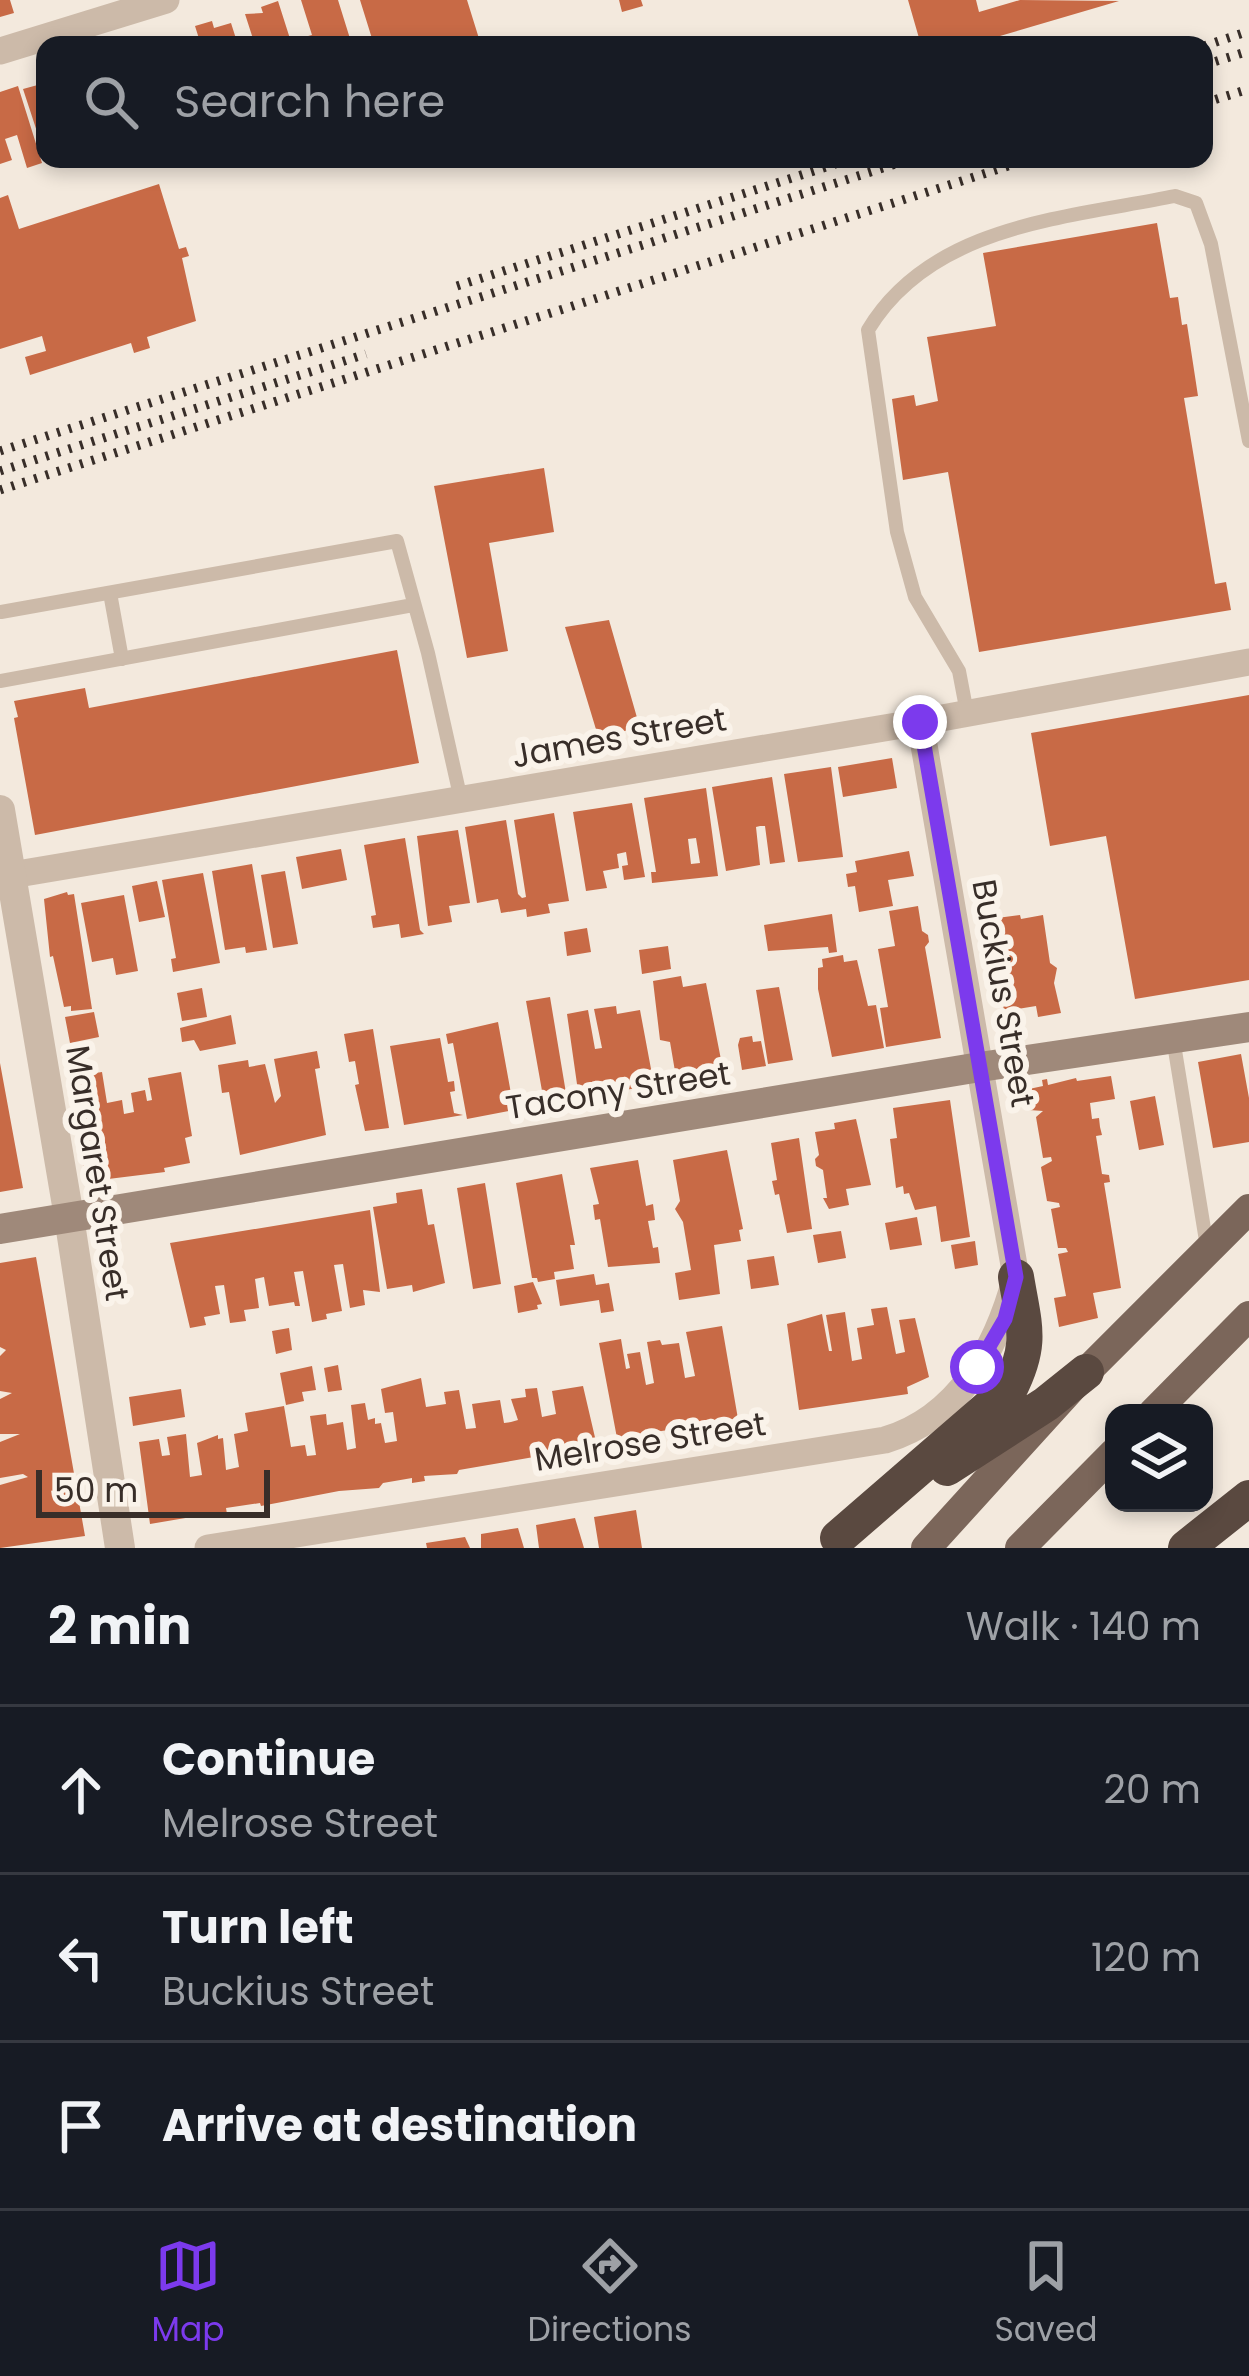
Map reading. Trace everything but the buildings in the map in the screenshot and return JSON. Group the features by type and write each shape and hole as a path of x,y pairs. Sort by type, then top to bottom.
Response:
{"highway":[{"path":"830,1543 1009,1390 1027,1344 1016,1277"},
{"path":"830,1543 1046,1404 1086,1372"},
{"path":"1186,1548 1249,1498"}],"main road":[{"name":"Tacony Street","path":"0,1228 1249,1027"},
{"path":"926,1548 1086,1372 1249,1209"},
{"path":"1162,1404 1249,1316"},
{"path":"1020,1548 1105,1462"}],"street":[{"path":"49,36 166,0"},
{"path":"0,51 36,40"},
{"name":"James Street","path":"6,876 1249,662"},
{"name":"Buckius Street","path":"920,722 1016,1277"},
{"name":"Margaret Street","path":"0,810 6,876 69,1217 120,1548"},
{"name":"Melrose Street","path":"208,1548 862,1444 914,1431 958,1394 977,1367 1005,1319 1016,1277"}],"lane":[{"path":"967,713 959,671 915,597 897,532 868,330 884,304 939,259 973,241 1175,196 1196,203 1211,244 1249,441"},
{"path":"1,612 397,542 461,800"},
{"path":"110,593 122,659"},
{"path":"0,681 413,604"},
{"path":"1173,1038 1208,1250"}],"railway":[{"path":"1213,43 1249,31"},
{"path":"1213,62 1249,51"},
{"path":"1213,100 1249,89"},
{"path":"457,286 823,168"},
{"path":"0,451 883,168"},
{"path":"0,490 1002,168"},
{"path":"0,471 366,354"}],"route":[{"path":"920,722 1016,1277 1005,1319 977,1367"}]}
